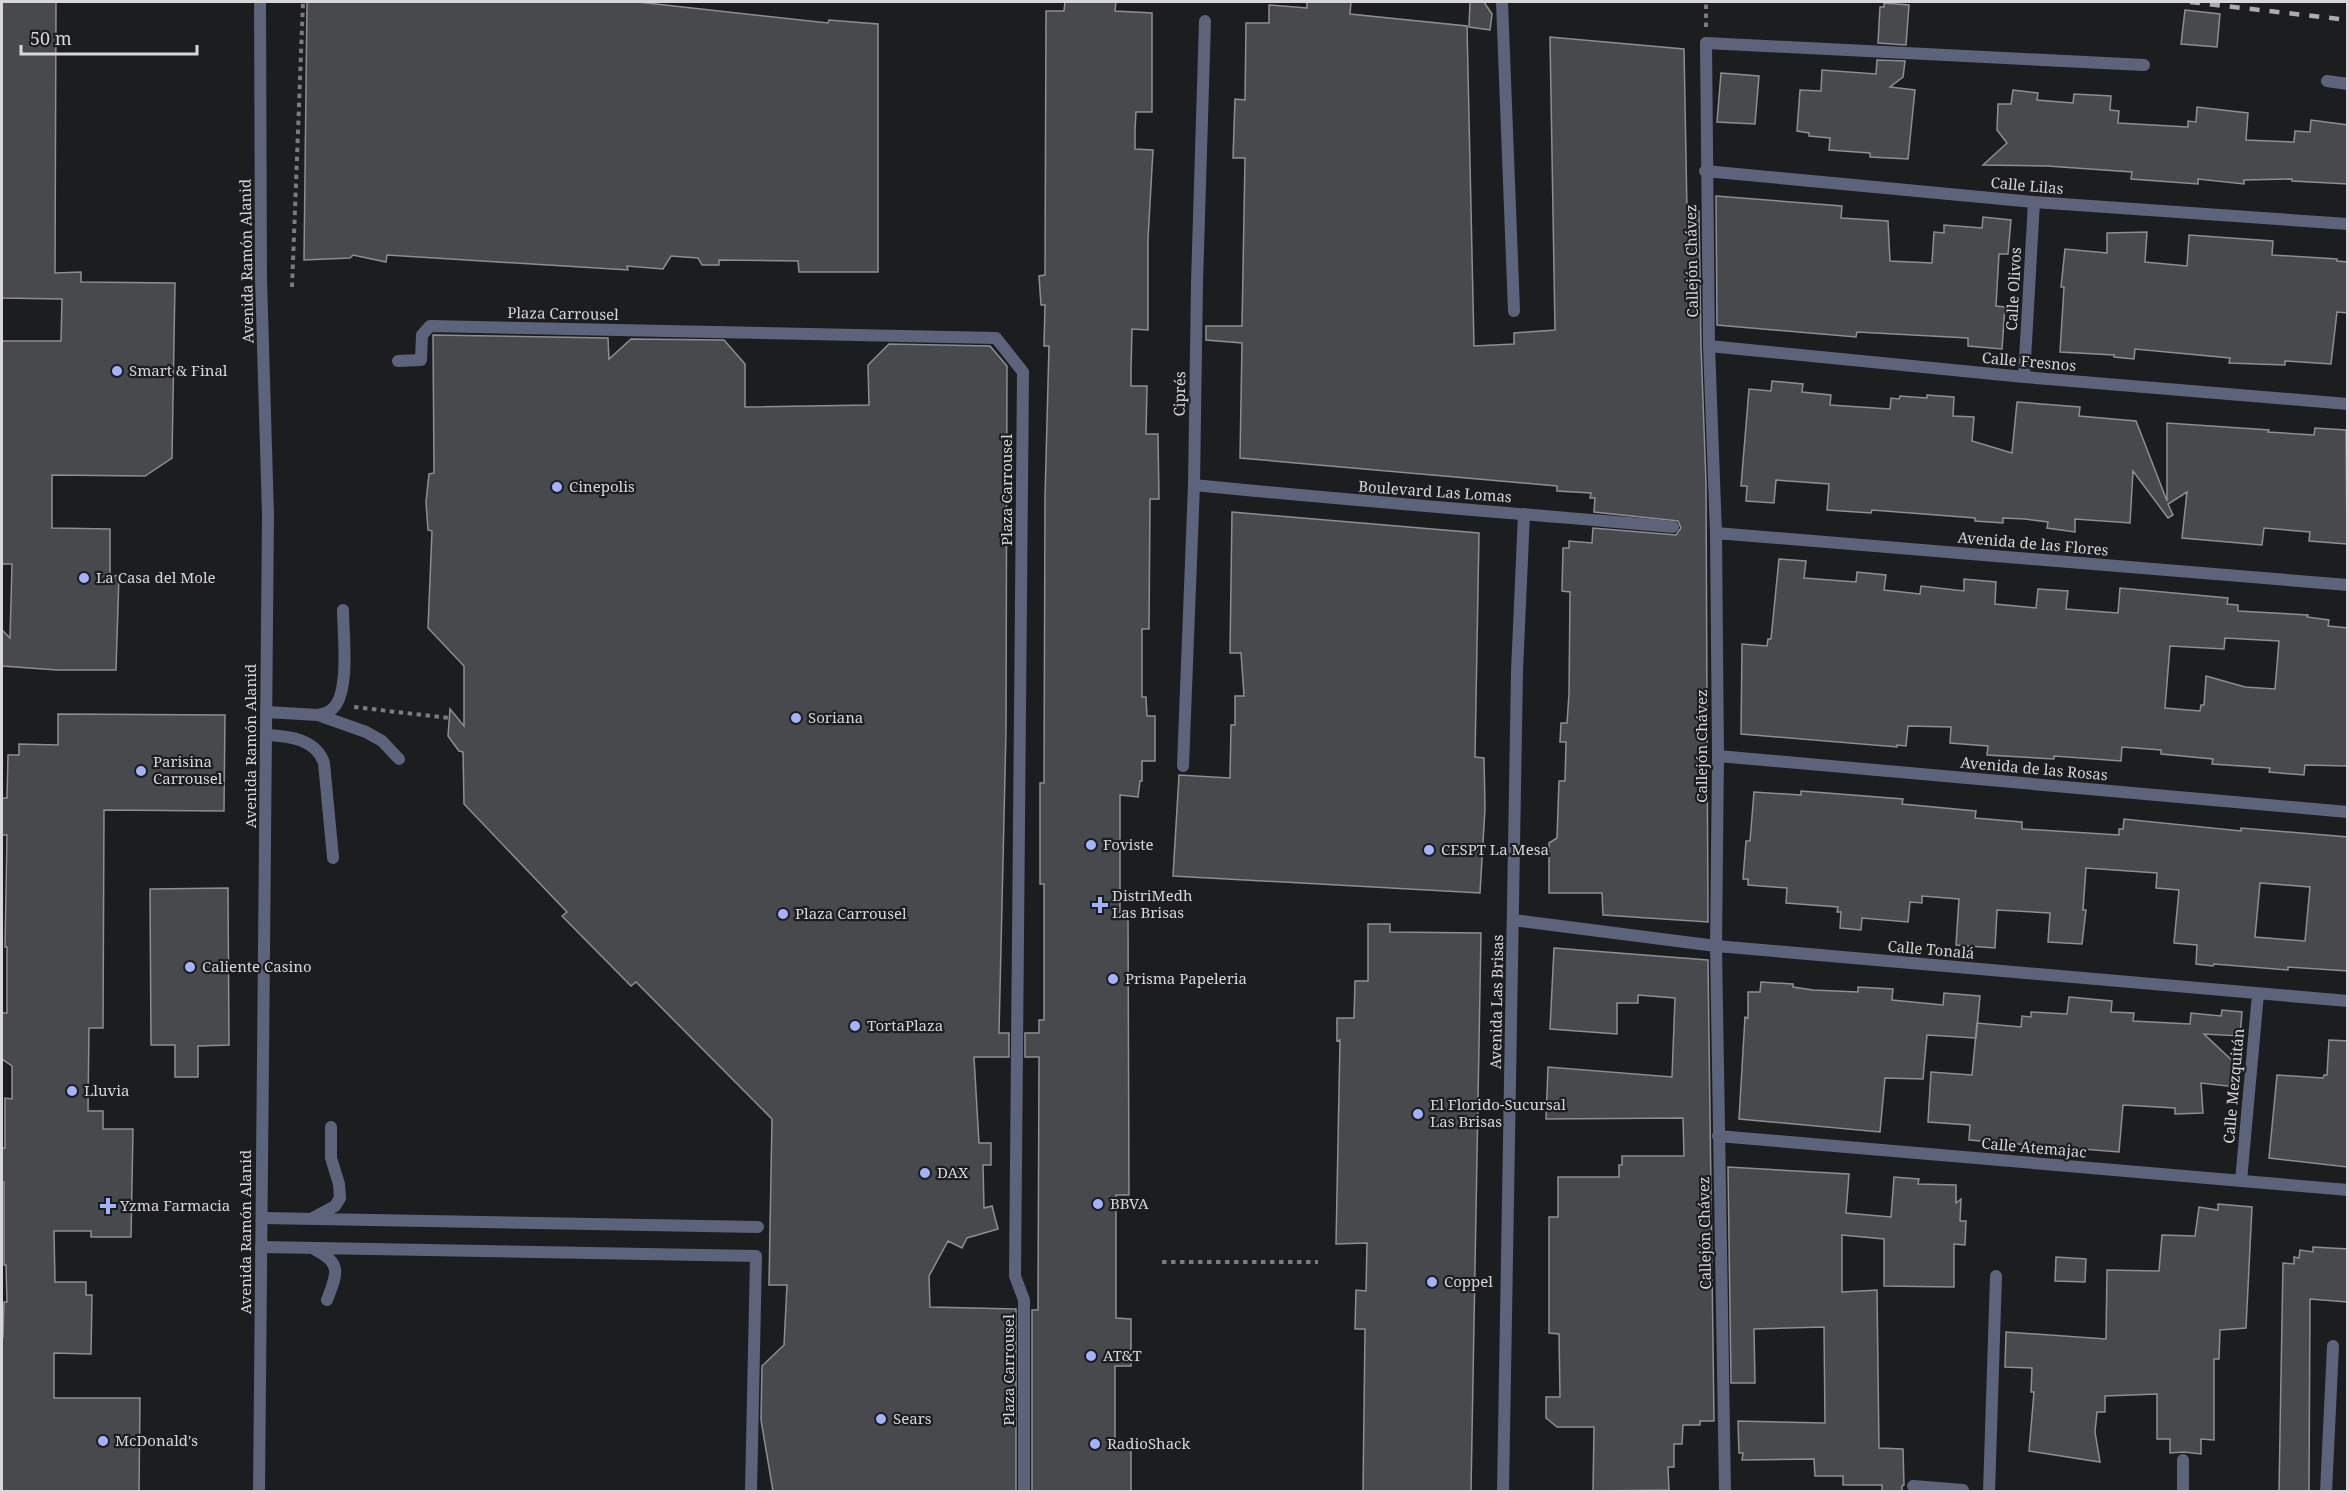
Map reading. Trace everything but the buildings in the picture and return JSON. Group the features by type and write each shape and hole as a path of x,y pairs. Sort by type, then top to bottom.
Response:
{"street":[{"name":"Avenida Ramón Alanid","path":"259,1491 268,515 261,278 260,2"},
{"path":"1502,2 1514,311"},
{"name":"Ciprés","path":"1183,766 1194,485 1197,282 1205,21"},
{"path":"1706,43 2144,65"},
{"name":"Callejón Chávez","path":"1706,43 1709,346 1716,533 1718,756 1716,946 1725,1491"},
{"path":"2327,81 2348,84"},
{"name":"Calle Lilas","path":"1706,171 2034,202 2348,224"},
{"name":"Calle Olivos","path":"2024,377 2034,202"},
{"name":"Plaza Carrousel","path":"398,361 421,360 422,335 430,326 442,326 996,338 1023,372 1015,1276 1024,1300 1024,1491"},
{"name":"Calle Fresnos","path":"1709,346 2024,377 2348,404"},
{"name":"Boulevard Las Lomas","path":"1194,485 1383,504 1673,528"},
{"name":"Avenida Las Brisas","path":"1503,1491 1517,671 1524,514"},
{"name":"Avenida de las Flores","path":"1716,533 2348,585"},
{"path":"318,715 330,712 336,705 343,687 343,610"},
{"path":"266,712 318,715 366,732 382,741 399,759"},
{"path":"267,735 287,736 312,745 320,752 324,763 333,858"},
{"name":"Avenida de las Rosas","path":"1718,756 2348,812"},
{"name":"Calle Tonalá","path":"1513,920 1716,946 2348,1001"},
{"name":"Calle Mezquitán","path":"2241,1181 2258,994"},
{"path":"310,1220 335,1206 339,1198 339,1184 331,1158 331,1127"},
{"name":"Calle Atemajac","path":"1718,1136 2348,1190"},
{"path":"262,1218 758,1227"},
{"path":"261,1247 756,1256 752,1491"},
{"path":"310,1248 327,1256 333,1262 336,1278 327,1300"},
{"path":"1989,1491 1996,1276"},
{"path":"2326,1491 2333,1346"},
{"path":"2183,1460 2183,1491"},
{"path":"1913,1486 1963,1491"}],"path":[{"path":"292,287 303,2"},
{"path":"1706,2 1706,43"},
{"path":"336,705 449,718"},
{"path":"1162,1262 1318,1262"}],"railway":[{"path":"2190,2 2348,20"}],"place":[{"name":"Smart & Final","path":"117,371"},
{"name":"Cinepolis","path":"557,487"},
{"name":"La Casa del Mole","path":"84,578"},
{"name":"Soriana","path":"796,718"},
{"name":"Parisina Carrousel","path":"141,771"},
{"name":"Foviste","path":"1091,845"},
{"name":"CESPT La Mesa","path":"1429,850"},
{"name":"DistriMedh Las Brisas","path":"1100,905"},
{"name":"Plaza Carrousel","path":"783,914"},
{"name":"Caliente Casino","path":"190,967"},
{"name":"Prisma Papeleria","path":"1113,979"},
{"name":"TortaPlaza","path":"855,1026"},
{"name":"Lluvia","path":"72,1091"},
{"name":"El Florido-Sucursal Las Brisas","path":"1418,1114"},
{"name":"DAX","path":"925,1173"},
{"name":"BBVA","path":"1098,1204"},
{"name":"Yzma Farmacia","path":"108,1206"},
{"name":"Coppel","path":"1432,1282"},
{"name":"AT&T","path":"1091,1356"},
{"name":"Sears","path":"881,1419"},
{"name":"McDonald's","path":"103,1441"},
{"name":"RadioShack","path":"1095,1444"}]}
